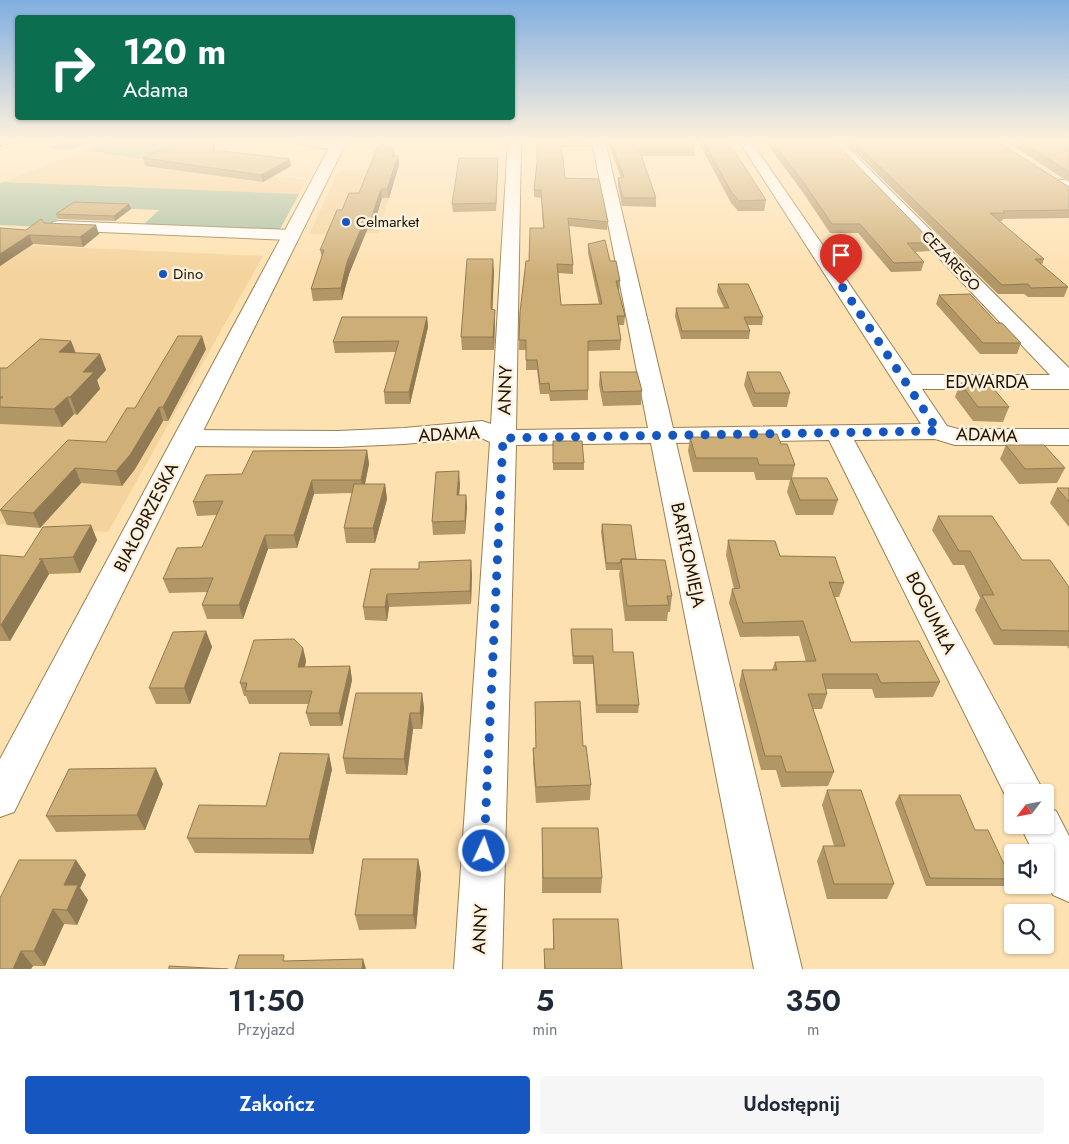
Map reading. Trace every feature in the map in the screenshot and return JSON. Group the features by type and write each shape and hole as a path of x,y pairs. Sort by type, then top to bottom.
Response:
{"street":[{"name":"BIAŁOBRZESKA","path":"0,799 316,186"},
{"name":"ANNY","path":"478,969 503,438 512,186"},
{"name":"BARTŁOMIEJA","path":"608,186 778,969"},
{"path":"776,186 938,431"},
{"name":"CEZAREGO","path":"879,186 1069,382"},
{"path":"53,226 291,235"},
{"name":"EDWARDA","path":"906,382 1069,382"},
{"name":"ADAMA","path":"187,438 338,439 482,429 503,438 938,431 955,437 1069,437"},
{"name":"BOGUMIŁA","path":"838,434 1020,784"},
{"path":"1046,834 1069,880"}],"shaded area":[{"path":"107,186 303,186 299,194"},
{"path":"331,186 393,186 378,233 309,234"},
{"path":"0,244 263,256 108,532 0,524"}],"green space":[{"path":"0,186 107,186 299,194 278,233 142,226 159,210 76,207 46,227 0,225"}],"building":[{"path":"362,186 388,186 387,189 381,189 371,219 365,219 347,262 341,288 311,289 324,250 320,250 337,210 342,210 349,193 359,193"},
{"path":"455,186 497,186 496,203 452,204"},
{"path":"534,186 601,186 608,222 568,218 573,265 557,264 561,305 602,304 588,244 605,240 610,261 616,261 620,281 616,281 625,316 617,316 621,340 588,341 588,390 550,391 549,383 540,384 537,360 526,360 526,340 519,340 526,261 529,261 530,228 544,228 541,190 534,190"},
{"path":"620,186 652,186 656,198 623,198"},
{"path":"728,186 757,186 766,200 739,201"},
{"path":"806,186 878,186 933,243 907,243 924,262 894,263 860,224 832,224"},
{"path":"900,186 1069,187 1069,210 1003,211 1005,213 990,213 1044,259 1035,259 1068,287 1031,288 1028,284 1002,285"},
{"path":"74,202 129,204 114,216 56,214"},
{"path":"41,219 44,223 96,225 80,237 29,235 0,254 0,228 26,230"},
{"path":"467,259 493,259 491,309 495,310 493,337 461,337"},
{"path":"718,284 748,284 763,317 744,317 750,331 682,331 676,308 729,308"},
{"path":"970,294 997,323 1002,323 1021,343 983,343 939,295"},
{"path":"342,317 427,317 409,392 384,392 399,341 333,342"},
{"path":"178,336 202,336 163,407 159,407 130,455 116,471 75,468 33,513 0,510 68,440 106,442 127,408 135,408"},
{"path":"40,339 71,341 59,352 100,354 83,372 94,372 70,397 67,397 54,409 0,407 0,399 3,397 0,397 0,368 7,368"},
{"path":"600,372 637,372 642,391 603,392"},
{"path":"747,372 780,372 790,393 755,393"},
{"path":"960,383 989,383 1009,407 978,407"},
{"path":"756,434 777,434 781,444 787,444 795,465 759,465 757,458 696,458 690,437 757,437"},
{"path":"553,441 582,441 584,463 553,463"},
{"path":"1006,445 1044,445 1065,468 1025,469"},
{"path":"367,450 361,480 312,480 294,535 265,535 239,605 202,605 213,578 163,579 177,548 202,547 223,501 193,502 206,475 242,474 253,451"},
{"path":"459,471 457,495 466,495 465,521 432,522 436,472"},
{"path":"791,478 827,478 838,500 800,500"},
{"path":"354,484 385,484 373,528 344,528"},
{"path":"1057,488 1069,488 1069,502"},
{"path":"938,516 992,516 1022,560 1050,560 1069,587 1069,631 1001,630 982,595 994,595 970,551 959,551"},
{"path":"602,524 631,525 636,559 621,559 620,563 606,563"},
{"path":"91,525 73,557 39,559 42,559 0,625 0,555 24,557 43,527"},
{"path":"728,540 775,541 780,556 835,557 844,583 829,582 851,642 919,641 940,682 881,683 877,674 822,674 827,694 808,694 834,772 786,772 781,756 765,756 742,670 777,670 775,662 816,661 803,621 743,623 732,589 740,588"},
{"path":"621,559 665,560 672,596 667,596 669,605 627,606"},
{"path":"471,560 470,591 387,594 385,607 363,607 371,569 419,569 419,562"},
{"path":"571,629 612,629 613,652 633,652 639,705 597,705 593,656 573,656"},
{"path":"206,631 184,688 149,688 173,632"},
{"path":"294,639 303,648 298,667 350,666 339,713 306,713 312,691 245,691 247,683 240,683 254,640"},
{"path":"356,693 422,693 420,713 410,713 404,759 343,758"},
{"path":"580,701 583,746 586,746 591,785 536,787 533,748 536,748 535,702"},
{"path":"280,753 329,754 309,839 187,838 199,805 266,806"},
{"path":"156,768 137,815 46,816 69,769"},
{"path":"827,790 861,790 894,884 834,884 823,846 845,846"},
{"path":"899,795 960,795 975,830 988,830 1004,864 1004,879 930,878"},
{"path":"542,828 598,828 602,878 543,878"},
{"path":"363,859 418,859 413,915 355,915"},
{"path":"19,860 76,860 64,885 78,885 67,910 53,909 34,951 21,951 13,969 0,969 0,898"},
{"path":"553,919 618,919 622,969 545,969 544,949 554,949"},
{"path":"239,955 284,955 283,961 363,959 362,969 235,969"},
{"path":"169,966 228,969 169,969"}],"place":[{"name":"Celmarket","path":"346,222"},
{"name":"Dino","path":"163,274"}],"route":[{"path":"484,851 503,438 938,431 841,285"}]}
